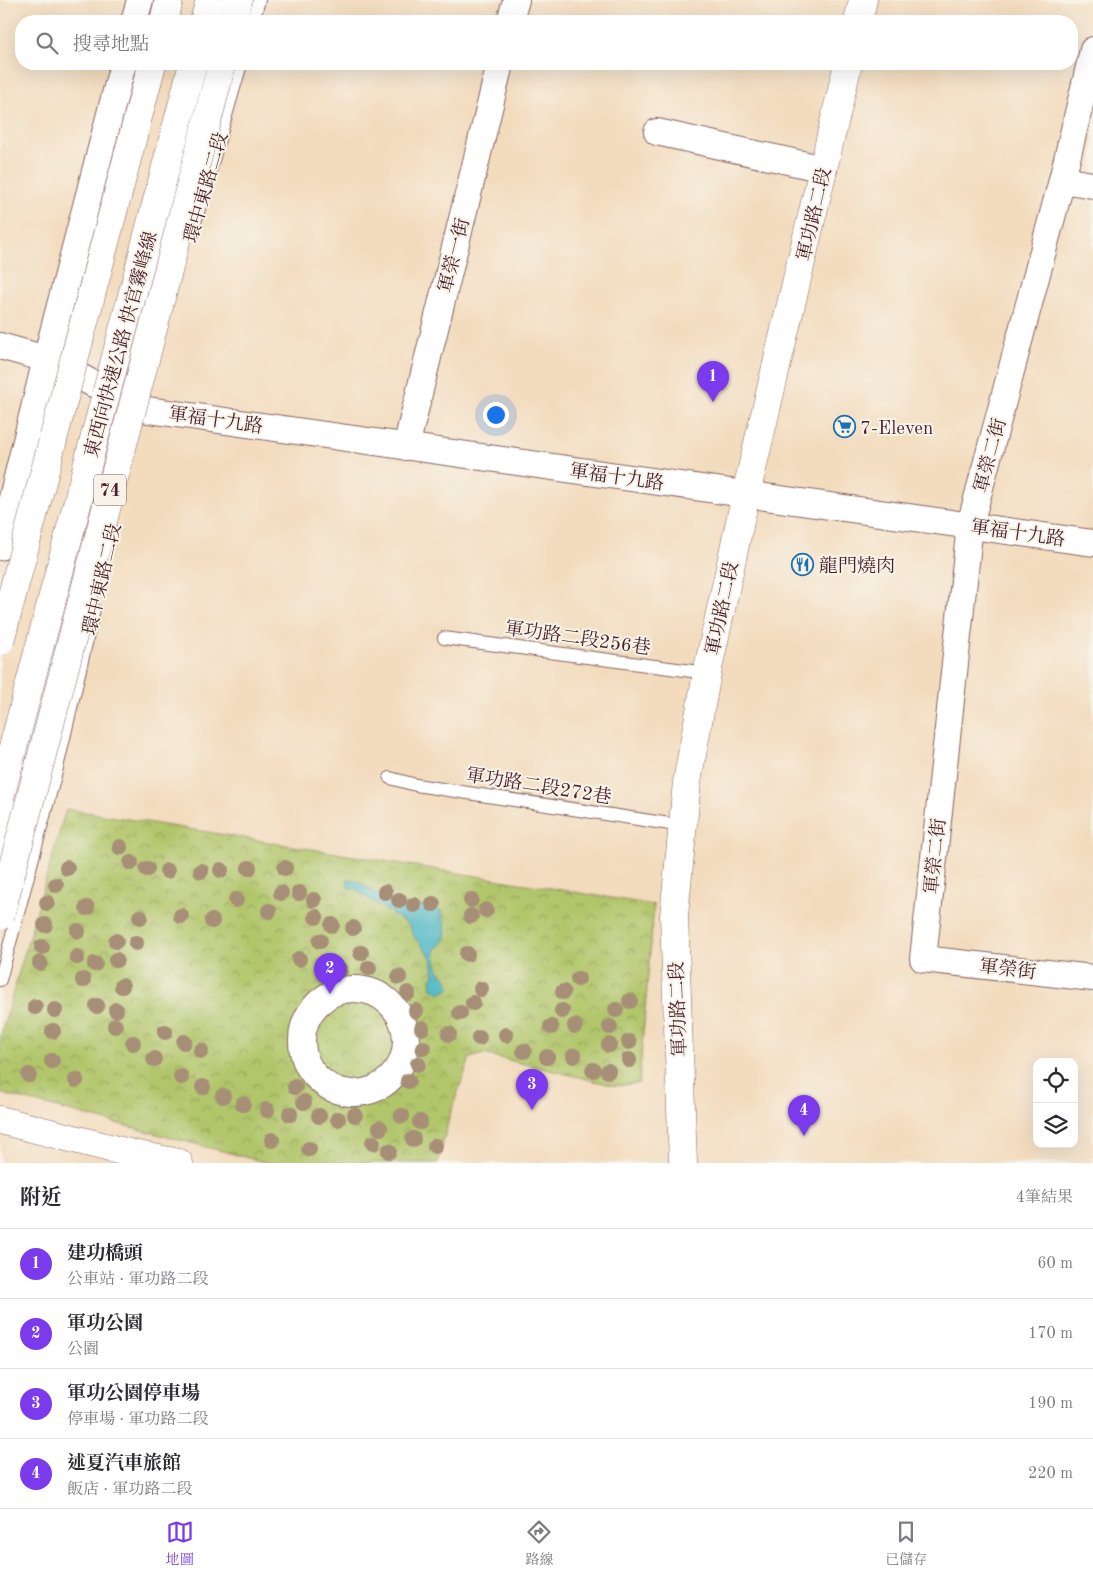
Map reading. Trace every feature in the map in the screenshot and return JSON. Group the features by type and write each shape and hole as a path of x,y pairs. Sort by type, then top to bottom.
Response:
{"main road":[{"path":"165,15 169,0"},
{"path":"206,15 210,0"},
{"path":"234,15 238,0"},
{"path":"859,15 863,0"},
{"path":"0,641 150,70"},
{"name":"東西向快速公路 快官霧峰線","path":"0,797 191,70"},
{"name":"74","path":"0,916 220,70"},
{"name":"軍功路二段","path":"683,1163 674,916 687,782 707,673 746,494 847,70"},
{"path":"0,1120 133,1154 179,1163"}],"street":[{"path":"136,15 140,0"},
{"path":"219,15 223,0"},
{"path":"512,15 516,0"},
{"name":"軍榮二街","path":"922,958 970,525 1062,180 1093,50"},
{"path":"0,547 46,359 121,70"},
{"name":"環中東路二段","path":"0,858 117,397 204,70"},
{"name":"軍榮一街","path":"406,447 499,70"},
{"path":"657,132 824,169"},
{"path":"1062,180 1093,185"},
{"name":"軍福十九路","path":"0,346 46,359 141,408 1093,543"},
{"name":"軍榮街","path":"922,958 1093,978"}],"lane":[{"path":"255,15 259,0"},
{"name":"環中東路二段","path":"191,236 239,70"},
{"name":"環中東路二段","path":"102,574 141,408 185,255"},
{"name":"環中東路二段","path":"0,980 56,768 98,593"},
{"name":"軍功路二段256巷","path":"444,638 707,673"},
{"name":"軍功路二段272巷","path":"390,778 416,785 683,826"}],"green space":[{"path":"66,809 654,905 639,1083 616,1086 483,1054 470,1058 450,1114 438,1163 268,1163 0,1093 0,1038"}],"water":[{"path":"348,879 356,880 391,903 411,913 421,906 441,911 445,927 445,937 443,942 434,950 439,972 446,978 450,987 446,991 439,993 432,988 431,979 434,975 432,958 413,935 409,925 361,894 357,889 349,888 347,884"}],"place":[{"name":"建功橋頭","path":"713,402"},
{"name":"7-Eleven","path":"844,427"},
{"name":"龍門燒肉","path":"803,565"},
{"name":"軍功公園","path":"330,994"},
{"name":"軍功公園停車場","path":"532,1110"},
{"name":"述夏汽車旅館","path":"804,1136"}]}
